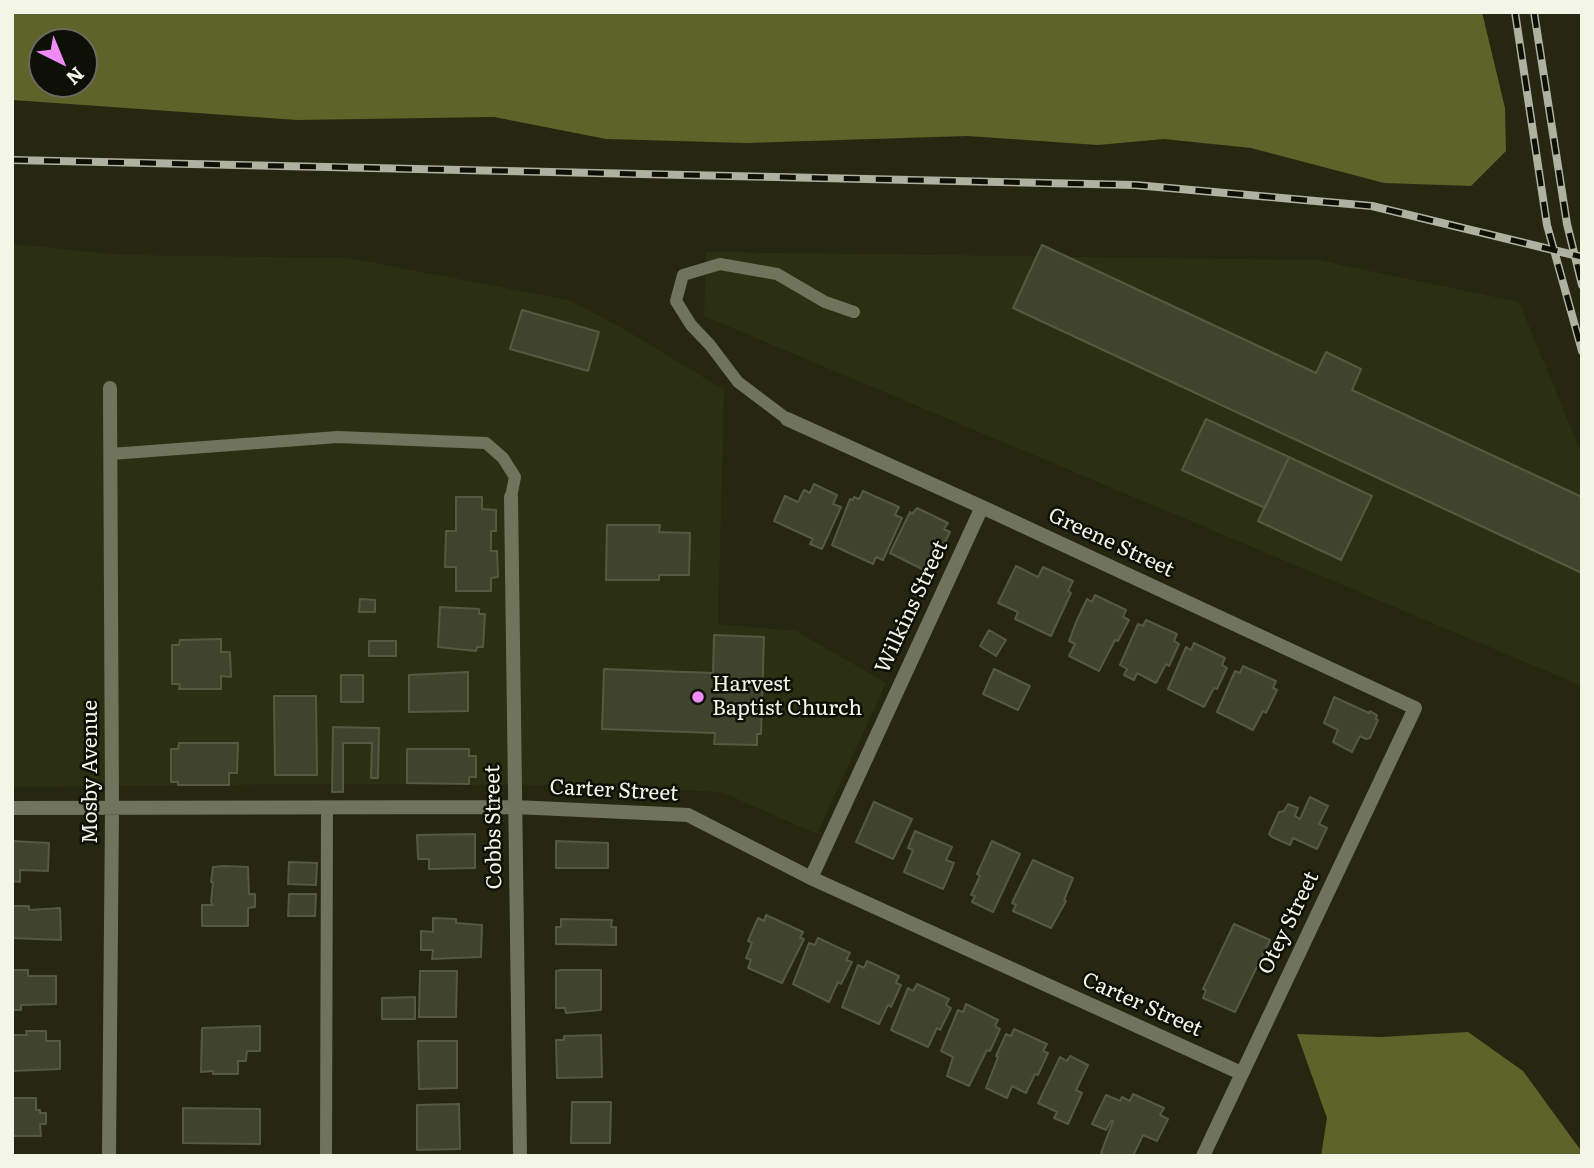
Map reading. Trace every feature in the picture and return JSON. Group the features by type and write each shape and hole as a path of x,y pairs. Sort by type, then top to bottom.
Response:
{"street":[{"name":"Mosby Avenue","path":"109,1156 112,809 110,388"},
{"name":"Greene Street","path":"788,419 1415,708"},
{"name":"Cobbs Street","path":"511,497 520,1156"},
{"name":"Wilkins Street","path":"811,878 982,507"},
{"name":"Otey Street","path":"1203,1156 1415,708"},
{"name":"Carter Street","path":"12,808 515,807 688,815 811,878 1241,1073"}],"lane":[{"path":"788,419 738,382 691,325 676,301 683,275 720,264 777,274 825,302 854,312"},
{"path":"111,454 338,437 486,443 503,458 515,478 511,497"},
{"path":"326,1156 327,808"}],"shaded area":[{"path":"12,244 120,255 348,258 568,300 624,329 724,390 718,624 796,631 886,683 817,834 721,792 552,785 12,787"},
{"path":"706,252 1317,260 1519,302 1582,455 1582,686 704,316"}],"green space":[{"path":"12,12 1482,12 1505,108 1506,151 1471,186 1384,183 1251,148 1164,139 1098,145 967,136 746,143 606,139 494,117 297,120 12,100"},
{"path":"1468,1032 1523,1071 1582,1152 1582,1156 1321,1156 1327,1118 1297,1034 1381,1037"}],"building":[{"path":"1042,245 1316,373 1326,352 1361,369 1352,390 1582,497 1582,573 1013,308"},
{"path":"522,310 599,332 588,371 510,349"},
{"path":"1206,419 1289,457 1265,508 1182,470"},
{"path":"1289,457 1372,496 1341,560 1258,521"},
{"path":"814,484 837,495 833,504 841,507 822,549 810,544 813,539 774,521 785,496 798,502 804,490 810,493"},
{"path":"863,491 899,507 895,515 902,518 883,560 876,557 873,564 832,545 850,499 859,499"},
{"path":"456,497 482,497 482,509 496,510 496,531 491,531 491,551 497,551 498,577 491,578 491,591 456,591 456,567 445,567 446,531 456,531"},
{"path":"917,508 948,523 944,529 950,532 939,554 936,552 926,571 890,553 910,512 912,514"},
{"path":"607,525 660,525 659,532 690,533 689,575 659,575 659,580 606,580"},
{"path":"1016,566 1038,577 1043,567 1073,581 1068,591 1071,593 1051,636 1015,619 1018,612 998,603"},
{"path":"1095,595 1126,610 1123,617 1129,620 1099,671 1069,656 1075,644 1069,641 1076,622 1087,599 1092,602"},
{"path":"360,599 375,600 375,612 359,612"},
{"path":"440,607 479,609 479,614 485,614 483,647 477,647 476,651 438,647"},
{"path":"1146,620 1177,634 1174,641 1179,644 1169,666 1166,664 1156,683 1137,673 1134,680 1124,675 1127,669 1120,665 1138,624 1143,626"},
{"path":"989,630 1006,640 996,656 980,646"},
{"path":"714,635 764,637 761,734 757,734 757,745 714,744 715,733 602,729 604,669 713,673"},
{"path":"221,639 221,652 230,652 231,677 221,676 221,689 179,689 180,684 172,684 172,645 179,645 180,640"},
{"path":"369,641 396,641 396,656 369,656"},
{"path":"1194,643 1225,658 1222,665 1227,668 1204,707 1168,689 1186,647 1191,650"},
{"path":"1243,666 1276,681 1273,688 1277,690 1266,713 1263,711 1253,730 1217,712 1235,671 1240,673"},
{"path":"994,669 1030,686 1018,710 983,694"},
{"path":"468,672 468,711 409,712 409,675"},
{"path":"341,675 363,675 363,702 341,702"},
{"path":"274,696 316,696 317,775 275,775"},
{"path":"1334,697 1377,715 1378,720 1370,738 1360,736 1352,752 1333,742 1338,730 1324,723"},
{"path":"333,727 379,728 378,778 371,778 372,743 343,743 343,792 332,792"},
{"path":"179,743 238,743 237,773 229,773 229,785 178,785 178,782 171,782 171,749 178,749"},
{"path":"407,749 469,749 469,756 476,756 476,777 469,777 469,784 407,783"},
{"path":"1310,797 1328,806 1319,824 1327,828 1317,849 1293,838 1290,845 1269,834 1279,812 1284,811 1288,804 1298,808 1295,816 1300,819"},
{"path":"874,802 912,819 893,859 856,842"},
{"path":"915,831 952,847 946,860 954,863 943,889 904,872 913,850 908,848"},
{"path":"475,834 475,868 429,869 429,859 418,859 417,835"},
{"path":"12,841 49,843 48,871 20,870 20,882 12,881"},
{"path":"556,841 608,843 608,868 556,868"},
{"path":"992,841 1020,854 993,912 972,902 975,896 971,895"},
{"path":"1033,860 1073,878 1064,900 1066,901 1051,928 1013,911 1016,905 1012,903"},
{"path":"289,862 317,863 316,885 288,884"},
{"path":"213,867 248,867 249,894 255,894 255,907 248,908 248,926 202,926 202,905 213,905"},
{"path":"289,894 316,894 315,916 288,916"},
{"path":"12,906 29,906 29,910 60,908 61,940 12,938"},
{"path":"766,915 803,932 800,938 804,939 782,983 748,968 751,960 746,958 752,943 748,941 758,918 764,921"},
{"path":"433,918 456,919 456,923 482,925 481,957 432,959 433,950 421,950 421,931 433,932"},
{"path":"561,919 612,920 611,927 616,927 616,945 556,944 556,927 561,927"},
{"path":"1234,924 1270,940 1235,1012 1203,998 1206,990 1203,989"},
{"path":"818,938 850,953 846,960 852,962 841,984 838,982 829,1002 793,984 809,943 815,945"},
{"path":"867,961 899,976 896,983 901,985 879,1024 842,1007 858,965 864,968"},
{"path":"12,970 28,970 28,976 56,976 56,1004 21,1005 21,1010 13,1010"},
{"path":"601,970 601,1010 566,1013 565,1008 556,1008 556,971"},
{"path":"420,971 457,971 456,1017 419,1017"},
{"path":"917,984 949,999 946,1005 951,1008 928,1047 891,1030 908,988 913,991"},
{"path":"415,997 415,1019 382,1019 382,998"},
{"path":"966,1004 998,1020 995,1026 1000,1029 969,1086 947,1076 953,1057 941,1051 958,1010 963,1012"},
{"path":"260,1026 260,1051 247,1051 246,1061 238,1061 238,1074 201,1072 202,1028"},
{"path":"1014,1029 1047,1044 1043,1051 1048,1053 1026,1093 1012,1086 1007,1098 986,1088 1006,1034 1011,1036"},
{"path":"26,1031 46,1031 46,1041 60,1041 60,1069 12,1071 12,1035 27,1035"},
{"path":"601,1035 602,1077 557,1078 556,1040 564,1040 564,1036"},
{"path":"418,1041 457,1041 457,1088 419,1089"},
{"path":"1070,1056 1088,1065 1076,1090 1082,1093 1068,1124 1054,1118 1057,1112 1038,1103 1060,1057 1067,1061"},
{"path":"1133,1094 1164,1108 1160,1115 1168,1119 1157,1141 1143,1135 1133,1156 1107,1156 1101,1153 1113,1121 1106,1130 1092,1124 1106,1095 1120,1101 1122,1097 1130,1101"},
{"path":"12,1098 36,1098 36,1110 46,1113 46,1124 40,1124 41,1136 12,1136"},
{"path":"572,1102 611,1102 610,1143 571,1143"},
{"path":"459,1104 460,1149 417,1150 417,1105"},
{"path":"183,1108 260,1109 260,1144 183,1143"}],"railway":[{"path":"1515,12 1547,225 1582,351"},
{"path":"1534,12 1567,224 1582,285"},
{"path":"12,160 1135,185 1372,206 1582,257"}],"place":[{"name":"Harvest Baptist Church","path":"698,697"}]}
